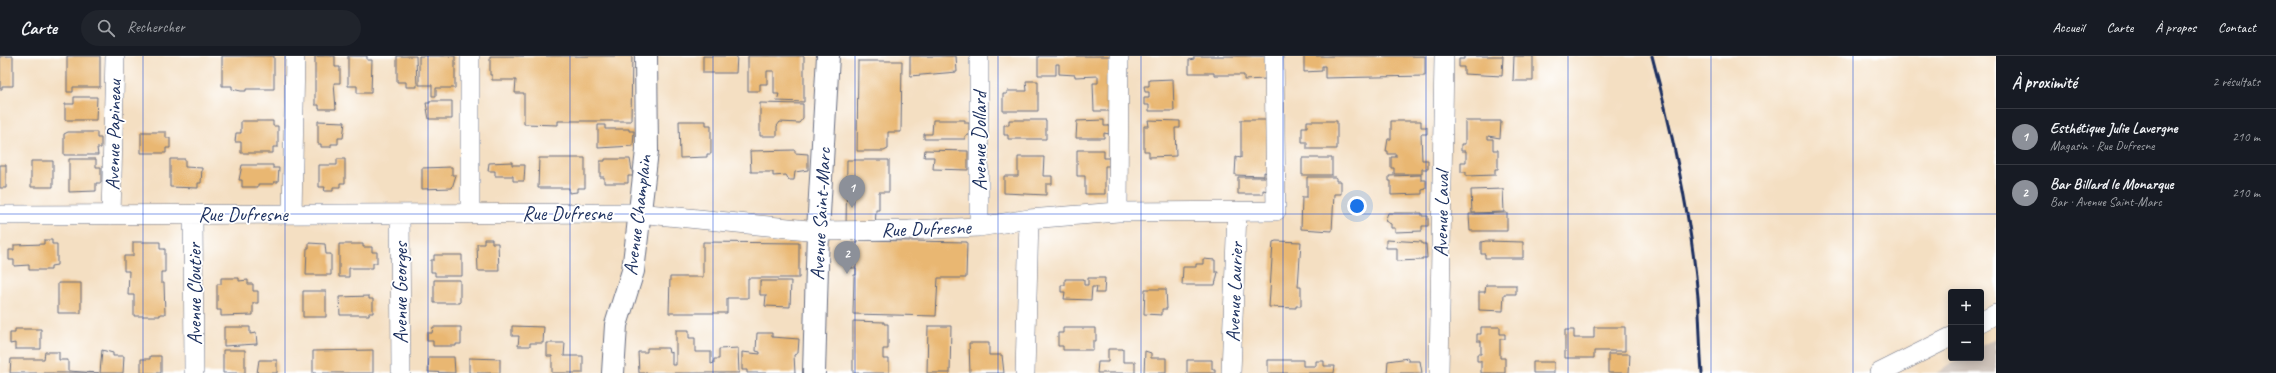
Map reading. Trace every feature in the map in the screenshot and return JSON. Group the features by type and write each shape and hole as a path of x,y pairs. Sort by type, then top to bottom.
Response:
{"main road":[{"name":"Avenue Champlain","path":"614,373 616,325 633,271 638,213 647,151 646,56"},
{"name":"Avenue Saint-Marc","path":"814,373 818,231 828,56"}],"street":[{"name":"Avenue Papineau","path":"111,215 115,56"},
{"path":"292,214 295,56"},
{"path":"470,56 470,214"},
{"name":"Avenue Dollard","path":"979,56 979,226"},
{"path":"1118,56 1118,212"},
{"name":"Rue Dufresne","path":"0,215 638,213 818,231 909,230 979,226 1029,218 1118,212 1276,211 1274,56"},
{"name":"Avenue Laval","path":"1439,373 1444,56"},
{"name":"Avenue Laurier","path":"1231,373 1237,211"},
{"name":"Avenue Cloutier","path":"193,214 194,373"},
{"name":"Avenue Georges","path":"400,214 401,373"},
{"path":"1025,373 1029,218"},
{"path":"1984,320 1996,314"},
{"path":"1879,373 1948,338"}],"shaded area":[{"path":"1996,338 1996,373 1936,373 1957,361 1984,361 1984,344"}],"building":[{"path":"0,56 13,56 13,86 2,86 2,89 0,89"},
{"path":"67,56 100,56 100,87 73,87 73,92 67,92"},
{"path":"222,56 274,56 274,89 246,89 246,91 241,91 232,89 232,86 222,86"},
{"path":"315,56 335,56 335,67 340,67 340,83 334,83 336,109 319,109 319,105 315,105"},
{"path":"348,56 367,56 367,60 372,60 371,93 357,93 357,86 348,86"},
{"path":"397,56 416,56 417,87 406,87 406,82 397,82"},
{"path":"419,56 455,56 455,88 436,88 436,96 432,96 432,85 419,85"},
{"path":"490,56 632,56 631,121 558,121 558,125 524,124 524,93 515,93 516,80 492,80 492,75 490,75"},
{"path":"703,56 737,56 736,73 703,73"},
{"path":"748,56 804,56 804,102 777,101 779,94 774,94 774,71 767,71 767,84 760,84 760,91 748,91"},
{"path":"910,56 956,56 957,72 910,76"},
{"path":"1038,56 1110,56 1110,111 1094,111 1093,83 1098,83 1098,76 1075,77 1075,75 1059,74 1059,64 1056,64 1056,75 1038,75"},
{"path":"1194,56 1266,56 1266,79 1244,80 1244,75 1189,73 1189,60 1194,59"},
{"path":"1304,56 1425,56 1425,76 1325,78 1325,66 1322,66 1322,71 1304,72"},
{"path":"1464,56 1503,56 1502,76 1464,74 1464,67 1459,67 1459,59 1464,59"},
{"path":"1514,56 1533,56 1533,81 1513,81"},
{"path":"858,61 902,61 901,132 888,132 888,149 884,151 857,151"},
{"path":"1173,79 1174,111 1149,111 1149,105 1144,105 1144,98 1149,98 1149,92 1145,92 1144,86 1149,86 1149,80"},
{"path":"1026,81 1038,81 1038,111 1003,111 1003,94 1007,94 1007,91 1027,91"},
{"path":"74,97 97,97 96,120 65,120 65,104 74,104"},
{"path":"430,101 452,101 452,119 429,119 426,103 430,103"},
{"path":"760,103 803,104 803,118 799,123 780,122 777,126 777,136 760,136"},
{"path":"933,120 965,120 965,123 969,123 969,135 965,136 965,139 924,139 924,134 932,134"},
{"path":"1009,120 1046,120 1046,139 1008,139 1008,135 1004,135 1004,125 1009,125"},
{"path":"1104,120 1104,126 1109,126 1109,134 1104,133 1104,138 1076,138 1077,121"},
{"path":"1148,120 1180,121 1180,128 1175,128 1176,156 1149,157 1149,151 1144,151 1144,126 1149,126"},
{"path":"1241,120 1268,120 1268,173 1264,172 1264,176 1235,175 1236,157 1241,158"},
{"path":"241,121 273,121 273,126 278,126 278,147 273,147 273,153 241,153 241,142 235,142 236,133 241,133"},
{"path":"318,121 345,122 343,138 338,138 338,144 331,144 331,147 321,147 321,144 318,144"},
{"path":"679,121 706,121 706,125 711,125 711,154 707,154 707,157 680,158"},
{"path":"1307,121 1337,121 1337,149 1307,149 1307,142 1302,142 1302,127 1307,127"},
{"path":"1391,121 1421,121 1421,127 1427,127 1427,134 1421,134 1422,160 1428,160 1428,169 1422,169 1422,174 1394,174 1394,168 1391,168 1391,157 1396,157 1396,154 1388,154 1388,151 1386,151 1388,139 1391,139"},
{"path":"1465,121 1501,121 1500,138 1488,136 1488,139 1493,139 1493,150 1498,150 1498,169 1495,169 1495,175 1466,176 1466,172 1461,172 1461,162 1466,162 1466,151 1461,151 1461,144 1465,144"},
{"path":"598,125 605,125 605,129 629,129 629,131 634,131 633,146 598,148"},
{"path":"68,132 97,132 97,138 101,138 101,148 97,148 98,155 64,155 64,134"},
{"path":"141,132 166,132 166,138 170,138 170,148 166,148 166,153 141,153"},
{"path":"795,150 795,153 808,154 808,170 795,172 794,180 789,180 786,175 773,176 773,172 751,172 750,151"},
{"path":"925,150 968,151 968,170 933,169 934,157 924,157"},
{"path":"1077,150 1104,150 1104,158 1109,158 1109,166 1105,166 1105,194 1085,194 1085,176 1077,176"},
{"path":"1018,157 1044,157 1043,176 1052,176 1052,184 1046,184 1046,195 1004,193 1004,176 1018,176"},
{"path":"539,158 585,158 585,188 577,188 577,192 569,193 569,188 538,188"},
{"path":"1302,158 1332,158 1332,175 1302,175"},
{"path":"69,159 96,159 96,167 101,167 101,183 96,183 96,191 69,192"},
{"path":"170,159 185,159 185,167 202,168 201,183 198,183 198,188 170,187"},
{"path":"337,159 345,159 345,183 340,183 340,187 333,187 333,191 324,191 325,187 319,187 319,165 337,165"},
{"path":"605,159 630,159 633,176 628,176 628,183 604,183 604,177 600,177 600,161 605,161"},
{"path":"847,160 889,160 889,192 879,192 879,210 876,210 875,229 846,228"},
{"path":"31,161 53,161 53,187 31,187"},
{"path":"512,162 512,165 525,165 524,181 513,181 513,176 495,176 495,171 488,171 489,163"},
{"path":"0,165 6,165 6,188 0,188"},
{"path":"242,165 273,165 273,168 279,168 278,182 274,182 274,184 258,184 258,187 242,187 242,180 239,180"},
{"path":"452,167 452,175 456,175 452,188 422,189 422,168"},
{"path":"1421,175 1421,180 1426,180 1426,189 1422,190 1422,194 1391,195 1391,181 1389,181 1389,176"},
{"path":"1238,177 1268,177 1268,191 1263,190 1263,194 1238,194"},
{"path":"1307,177 1336,177 1336,181 1341,181 1341,194 1334,194 1332,231 1301,229 1302,197 1307,197"},
{"path":"1503,189 1504,212 1472,213 1471,190"},
{"path":"1388,213 1422,213 1422,216 1428,216 1428,226 1422,226 1422,231 1395,232 1395,228 1391,228 1391,224 1385,221"},
{"path":"1507,213 1507,231 1470,231 1469,214"},
{"path":"484,239 492,239 492,243 498,243 499,271 478,271 477,244 484,244"},
{"path":"44,240 52,240 52,244 57,244 57,265 51,266 51,270 29,270 29,265 14,266 14,260 9,260 9,250 14,250 14,245 44,244"},
{"path":"858,240 967,242 966,278 938,278 936,316 853,314 854,275 856,275 856,268 851,268 852,243 858,243"},
{"path":"1386,240 1422,242 1422,244 1426,244 1427,258 1422,258 1422,260 1397,261 1397,248 1386,248"},
{"path":"133,242 160,242 160,249 165,249 165,272 161,272 161,283 164,283 165,314 160,314 160,316 134,316 134,295 128,295 129,271 124,271 124,256 133,256"},
{"path":"703,242 799,243 799,278 748,278 748,298 727,298 727,313 669,313 670,277 703,277"},
{"path":"1273,242 1301,242 1298,287 1301,287 1301,306 1296,306 1296,308 1269,307"},
{"path":"1481,242 1523,242 1523,258 1485,258 1485,254 1481,254"},
{"path":"309,243 325,244 326,254 331,254 331,275 306,275 307,248 309,248"},
{"path":"339,244 363,244 363,247 372,247 372,252 377,252 377,263 373,263 373,268 349,268 349,277 339,277"},
{"path":"434,255 462,255 462,276 435,276 435,272 431,272 431,260 434,260"},
{"path":"1203,259 1215,260 1215,272 1218,272 1215,285 1182,285 1183,267 1196,267 1196,264 1203,264"},
{"path":"221,278 239,278 239,281 248,280 248,284 253,284 253,291 258,291 258,303 253,303 253,315 221,316 221,310 217,310 217,284 221,284"},
{"path":"1088,278 1105,278 1104,293 1096,293 1097,287 1092,287 1091,300 1064,299 1065,292 1061,292 1061,285 1065,285 1065,279 1084,279 1084,285 1088,285"},
{"path":"434,280 460,280 460,303 434,303"},
{"path":"760,281 791,281 790,307 765,306 766,295 760,295"},
{"path":"58,283 81,283 81,313 58,313"},
{"path":"1486,285 1516,285 1516,294 1504,294 1503,311 1479,310 1479,292 1485,292"},
{"path":"1145,289 1166,289 1167,309 1162,309 1162,315 1144,314"},
{"path":"303,291 326,291 326,317 303,317"},
{"path":"369,296 369,299 373,299 373,313 369,313 369,315 340,315 339,297"},
{"path":"853,321 884,322 884,324 888,324 888,349 883,349 883,359 889,359 889,373 853,373"},
{"path":"512,326 544,327 543,343 530,343 530,346 518,346 519,336 512,336"},
{"path":"928,326 951,326 950,373 927,373"},
{"path":"224,327 250,327 250,334 256,333 257,344 224,346"},
{"path":"433,327 461,327 461,344 456,344 456,346 433,346 433,341 427,341 427,333 432,333"},
{"path":"1481,327 1500,327 1500,334 1505,334 1505,339 1500,339 1500,358 1505,358 1505,373 1481,373 1481,361 1477,361 1477,354 1481,354 1481,341 1477,341 1477,334 1481,334"},
{"path":"1594,327 1625,327 1625,351 1594,351 1594,358 1565,358 1565,330 1574,330 1574,338 1594,338"},
{"path":"1063,328 1096,328 1096,341 1093,341 1093,350 1063,350 1063,346 1058,346 1058,333 1063,333"},
{"path":"15,329 41,329 41,349 15,349 15,343 10,344 10,333 15,333"},
{"path":"676,330 689,330 689,338 695,338 695,352 711,352 711,364 714,363 714,359 719,359 719,349 738,348 739,373 639,373 638,352 647,352 647,348 668,348 669,353 672,352 672,365 676,365"},
{"path":"757,333 772,333 772,337 799,339 798,353 794,355 795,373 747,373 747,370 742,370 742,352 760,354 760,352 756,351"},
{"path":"547,343 565,343 564,356 583,356 583,373 552,373 552,356 547,356"},
{"path":"969,343 989,343 989,355 1002,355 1004,373 970,373"},
{"path":"1108,349 1123,349 1123,362 1135,362 1135,373 1097,373 1098,362 1108,362"},
{"path":"102,350 113,353 113,356 124,356 123,373 100,373"},
{"path":"223,350 245,350 245,373 223,373"},
{"path":"373,350 373,373 313,373 313,351"},
{"path":"1145,351 1151,353 1151,358 1166,358 1166,373 1144,373"},
{"path":"45,352 59,352 59,360 68,360 68,371 99,373 10,373 11,359 44,359"},
{"path":"1608,354 1630,354 1629,373 1608,373"},
{"path":"150,356 161,356 161,373 141,373 141,359 150,359"},
{"path":"429,357 454,357 455,373 428,372"},
{"path":"469,358 500,359 500,373 469,373"},
{"path":"1408,358 1408,361 1420,361 1422,373 1387,373 1388,361"},
{"path":"259,360 277,360 277,373 257,373"},
{"path":"1187,360 1212,360 1212,369 1215,369 1215,373 1187,373"},
{"path":"1268,360 1303,360 1303,366 1316,366 1316,361 1324,361 1324,366 1335,366 1334,373 1268,373"},
{"path":"1533,362 1554,362 1554,373 1533,373"}],"railway":[{"path":"1652,56 1674,146 1691,236 1698,297 1702,373"}],"place":[{"name":"Esthétique Julie Lavergne","path":"852,208"},
{"name":"Bar Billard le Monarque","path":"847,274"}]}
